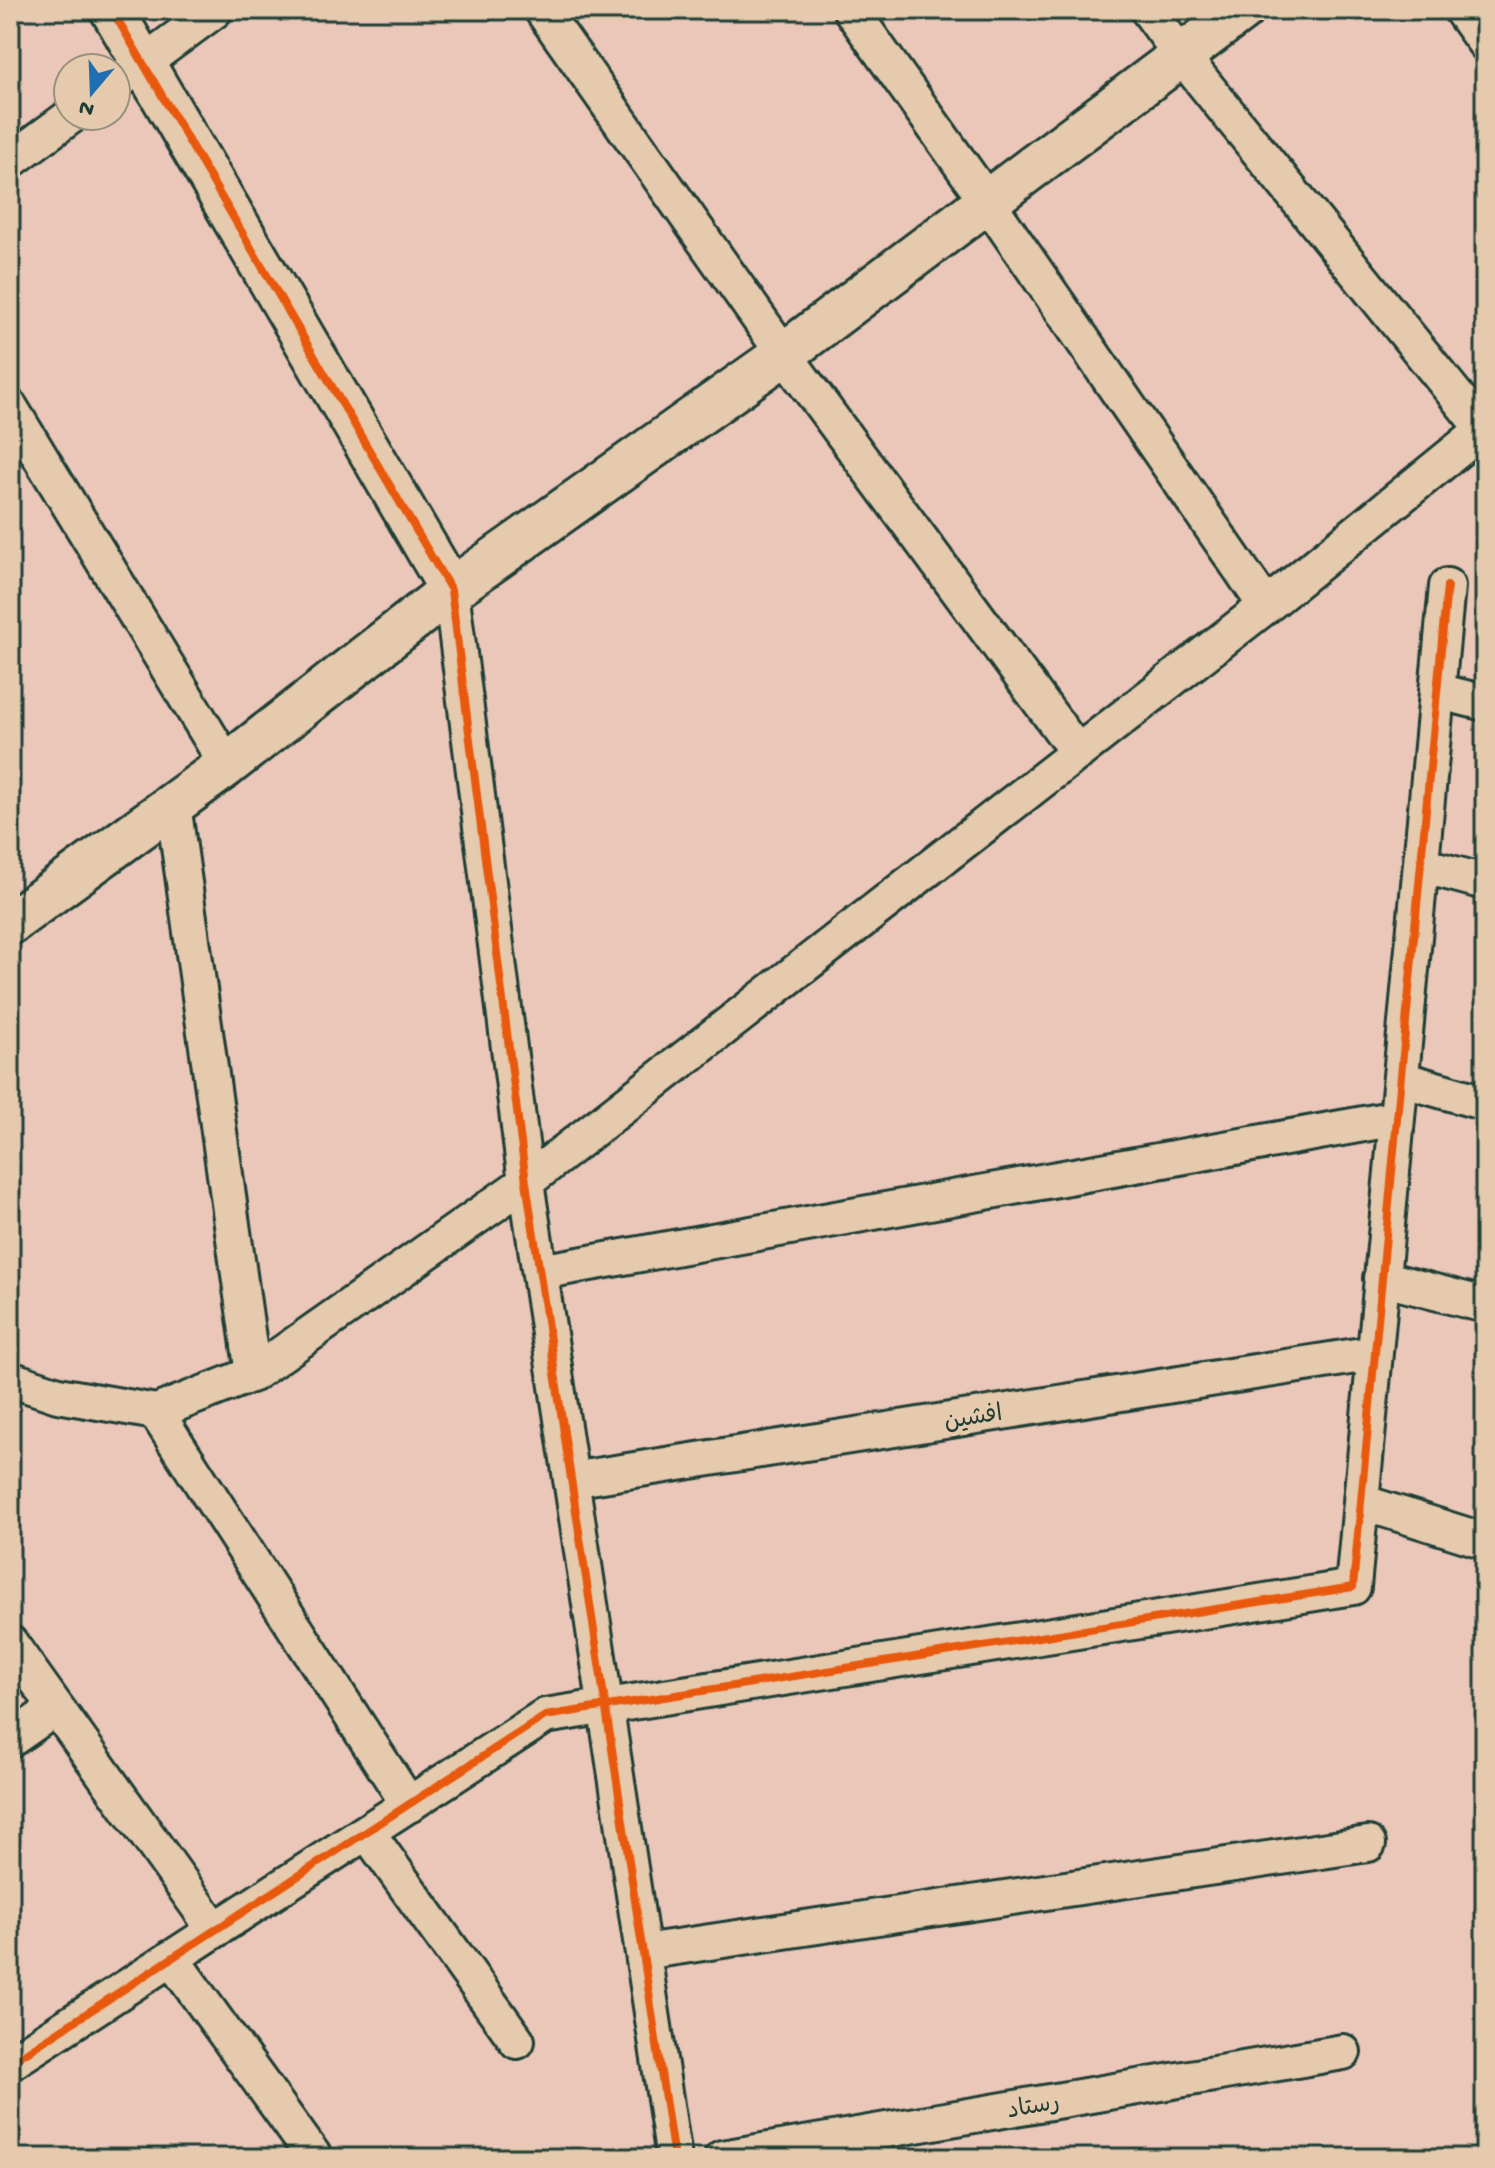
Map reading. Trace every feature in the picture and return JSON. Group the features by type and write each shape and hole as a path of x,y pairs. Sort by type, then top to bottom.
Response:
{"street":[{"path":"112,10 124,52"},
{"path":"132,72 215,10"},
{"path":"542,10 784,354 1078,753"},
{"path":"851,10 987,201 1266,606"},
{"path":"10,1379 58,1395 156,1412 253,1374 526,1182 1266,606 1484,428 1181,55 1148,10"},
{"path":"11,920 227,765 451,590 784,354 1242,10"},
{"path":"1461,10 1485,43"},
{"path":"132,76 451,590 526,1182 674,2158"},
{"path":"10,161 52,130"},
{"path":"10,407 227,765"},
{"path":"10,2063 545,1716 1353,1587 1447,586"},
{"path":"1437,691 1485,703"},
{"path":"173,804 253,1374"},
{"path":"1421,865 1485,882"},
{"path":"1401,1079 1485,1103"},
{"path":"540,1272 1397,1118"},
{"path":"1381,1278 1485,1305"},
{"name":"افشین","path":"571,1480 1375,1353"},
{"path":"156,1412 409,1805"},
{"path":"1361,1502 1485,1541"},
{"path":"10,1643 215,1930"},
{"path":"10,1740 56,1708"},
{"path":"367,1832 517,2041"},
{"path":"643,1952 1368,1844"},
{"path":"171,1958 315,2158"},
{"name":"رستاد","path":"722,2158 1343,2052"}],"cycle path":[{"path":"112,10 451,590 526,1182 674,2158"},
{"path":"10,2063 545,1716 1353,1587 1447,586"}]}
